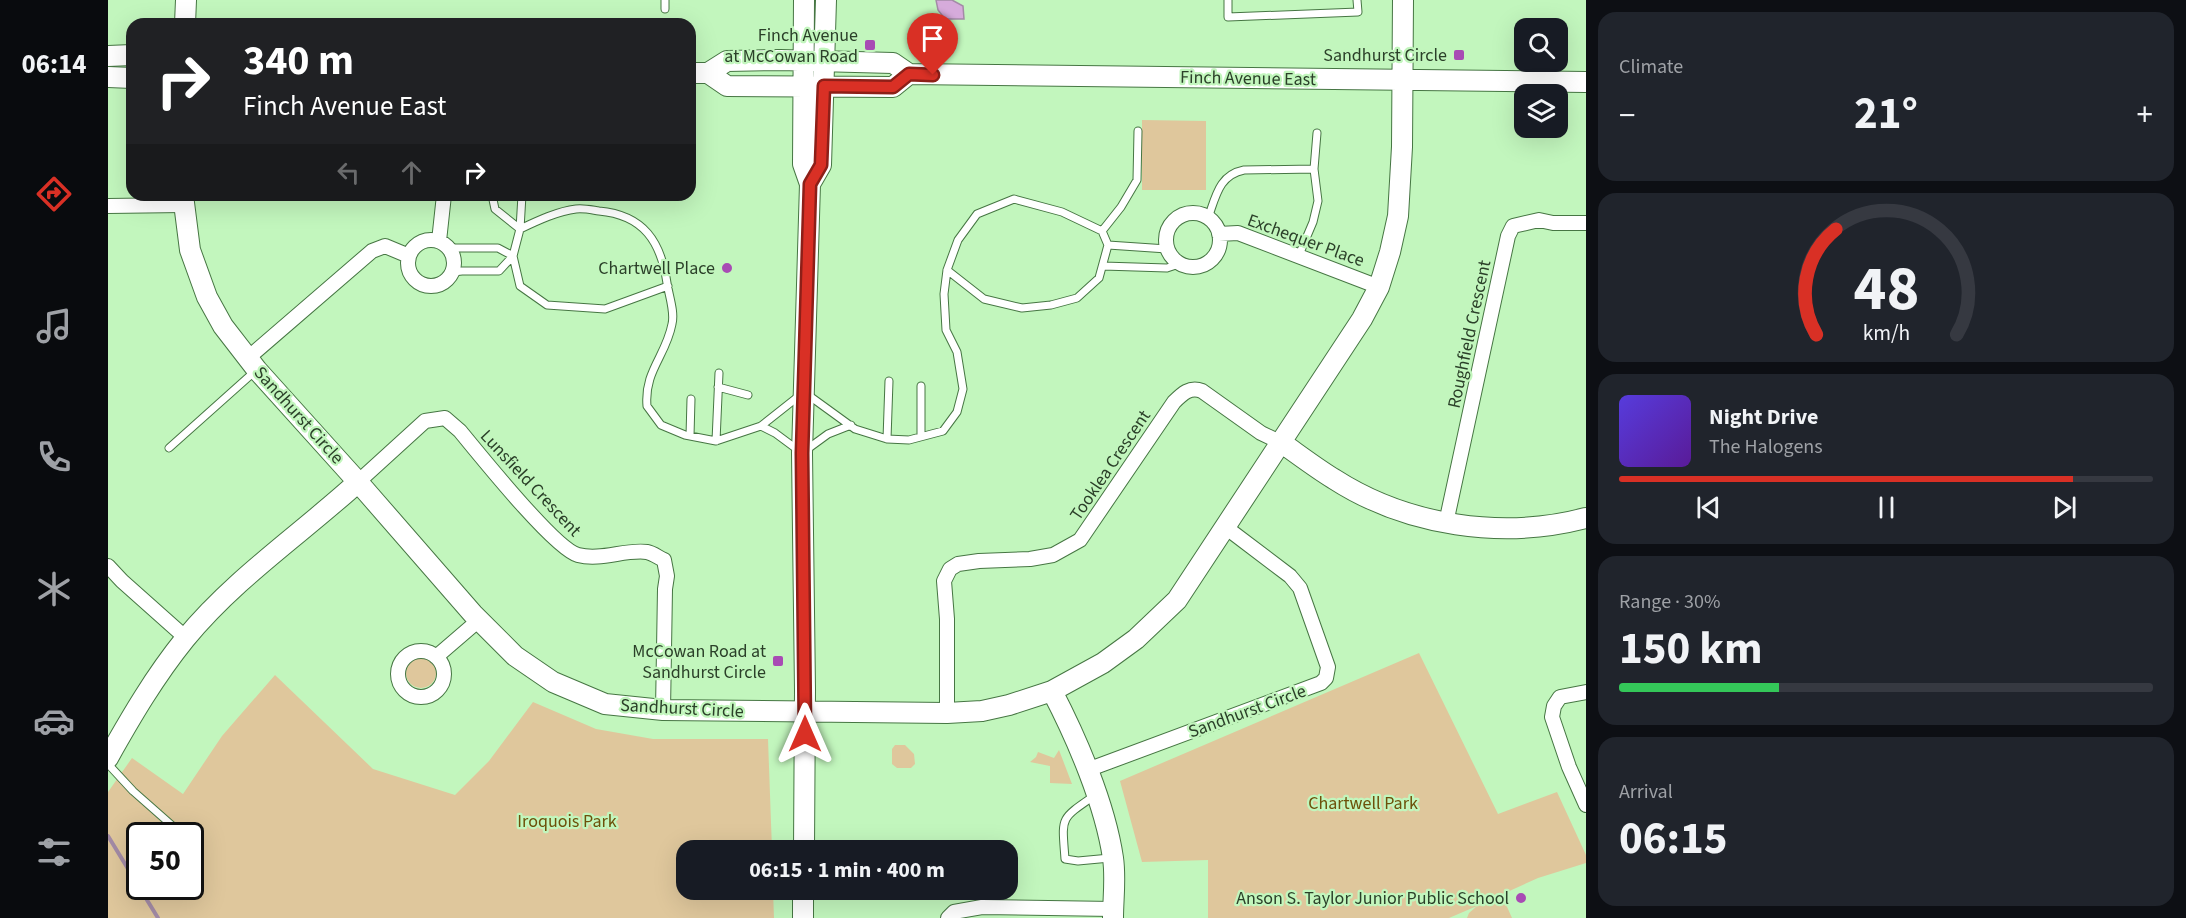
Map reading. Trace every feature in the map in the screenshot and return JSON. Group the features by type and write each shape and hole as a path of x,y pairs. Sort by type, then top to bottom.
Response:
{"street":[{"path":"185,18 186,0"},
{"path":"804,0 803,164 810,184 802,453 804,840"},
{"path":"810,184 821,165 826,0"},
{"name":"Sandhurst Circle","path":"183,201 190,250 200,282 223,326 252,364 479,620 515,656 553,682 605,704 663,710 947,713 982,711 1052,691 1102,663 1136,639 1177,600 1362,320 1379,286 1398,216 1401,169 1403,0"},
{"path":"108,56 126,55"},
{"name":"Finch Avenue East","path":"699,73 727,61 824,61 893,63 909,74 1586,82"},
{"name":"Finch Avenue East","path":"699,73 728,86 893,87 909,74"},
{"path":"108,77 126,78"},
{"path":"108,206 170,201"},
{"path":"444,201 444,244"},
{"path":"1179,264 1170,255 1165,240 1171,223 1178,217 1196,213 1208,218"},
{"name":"Exchequer Place","path":"1179,264 1188,267 1205,264 1217,252 1219,234 1208,218"},
{"name":"Roughfield Crescent","path":"1446,523 1508,236 1513,226 1529,221 1586,223"},
{"name":"Exchequer Place","path":"1219,234 1238,233 1379,286"},
{"path":"431,239 444,244 455,260 453,273 449,279 435,286 420,284 409,272 408,256 417,244 431,239"},
{"path":"252,364 372,251 385,246 408,256"},
{"name":"Tooklea Crescent","path":"947,713 947,618 944,581 950,569 958,564 979,561 1030,560 1053,555 1080,540 1174,402 1185,392 1196,388 1202,391 1259,431 1282,443"},
{"name":"Lunsfield Crescent","path":"358,482 425,421 445,418 565,549 577,555 593,556 649,552 664,560 667,576 663,710"},
{"path":"1282,443 1335,480 1368,497 1420,517 1446,523 1483,527 1539,528 1586,518"},
{"path":"108,758 138,704 186,638 260,564 358,482"},
{"name":"Sandhurst Circle","path":"1087,770 1315,686 1326,678 1328,667 1300,588 1290,576 1224,526"},
{"path":"108,566 186,638"},
{"path":"436,657 479,620"},
{"path":"948,918 954,912 982,907 1113,914 1113,858 1096,795 1052,691"},
{"path":"1586,692 1560,697 1554,706 1552,717 1569,767 1586,806"},
{"path":"803,900 803,918"}],"lane":[{"path":"665,0 665,9"},
{"path":"1228,0 1228,17 1358,12 1357,0"},
{"path":"1102,231 1121,207 1137,180 1138,131"},
{"path":"1299,255 1313,222 1318,201 1314,169 1317,133"},
{"path":"1208,218 1222,181 1233,172 1314,169"},
{"path":"520,229 545,218 576,209 611,212 636,221 653,237 665,264 673,322 665,346 648,379 647,406 661,425 690,436 716,441 761,426 804,392 855,429 887,439 909,440 943,430 957,412 963,389 957,352 946,330 944,294 947,270 958,240 977,214 1014,199 1062,212 1102,231 1108,245 1099,278 1077,298 1051,305 1022,308 984,298 947,270"},
{"path":"493,201 495,209 520,229"},
{"path":"522,201 520,229 513,256 520,286 547,305 605,309 668,286"},
{"path":"444,244 498,248 513,256"},
{"path":"1108,245 1167,249"},
{"path":"453,273 499,271 513,256"},
{"path":"1103,267 1167,268 1179,264"},
{"path":"169,448 252,364"},
{"path":"716,441 719,373"},
{"path":"887,439 889,381"},
{"path":"921,386 921,436"},
{"path":"718,387 748,395"},
{"path":"690,436 691,399"},
{"path":"761,426 775,433 802,453 828,434 851,425"},
{"path":"108,764 168,822"},
{"path":"1096,795 1068,814 1063,825 1065,859 1078,861 1113,858"}],"green space":[{"path":"1142,120 1206,121 1206,190 1142,190"},
{"name":"Chartwell Park","path":"1419,653 1498,814 1557,792 1586,855 1586,863 1538,878 1485,902 1504,900 1512,918 1467,918 1477,906 1449,918 1208,918 1208,860 1142,862 1120,781"},
{"path":"421,658 432,662 436,673 432,684 421,688 410,684 406,673 410,662"},
{"name":"Iroquois Park","path":"275,675 373,769 455,795 489,761 533,702 596,729 653,739 768,739 772,840 676,840 676,900 773,900 774,918 108,918 108,792 132,758 183,794 222,736"},
{"path":"895,745 905,745 914,754 915,764 911,768 897,768 892,764 892,749"},
{"path":"1059,750 1072,784 1050,783 1050,766 1030,762 1038,752 1054,758"}],"shaded area":[{"path":"936,0 952,0 963,6 964,19 945,19 938,10"}],"waterway":[{"path":"108,836 158,918"}],"place":[{"name":"Finch Avenue at McCowan Road","path":"870,45"},
{"name":"Sandhurst Circle","path":"1459,55"},
{"name":"Chartwell Place","path":"727,268"},
{"name":"McCowan Road at Sandhurst Circle","path":"778,661"},
{"name":"Anson S. Taylor Junior Public School","path":"1521,898"}],"route":[{"path":"805,734 802,453 810,184 821,165 824,86 893,87 909,74 933,75"}]}
